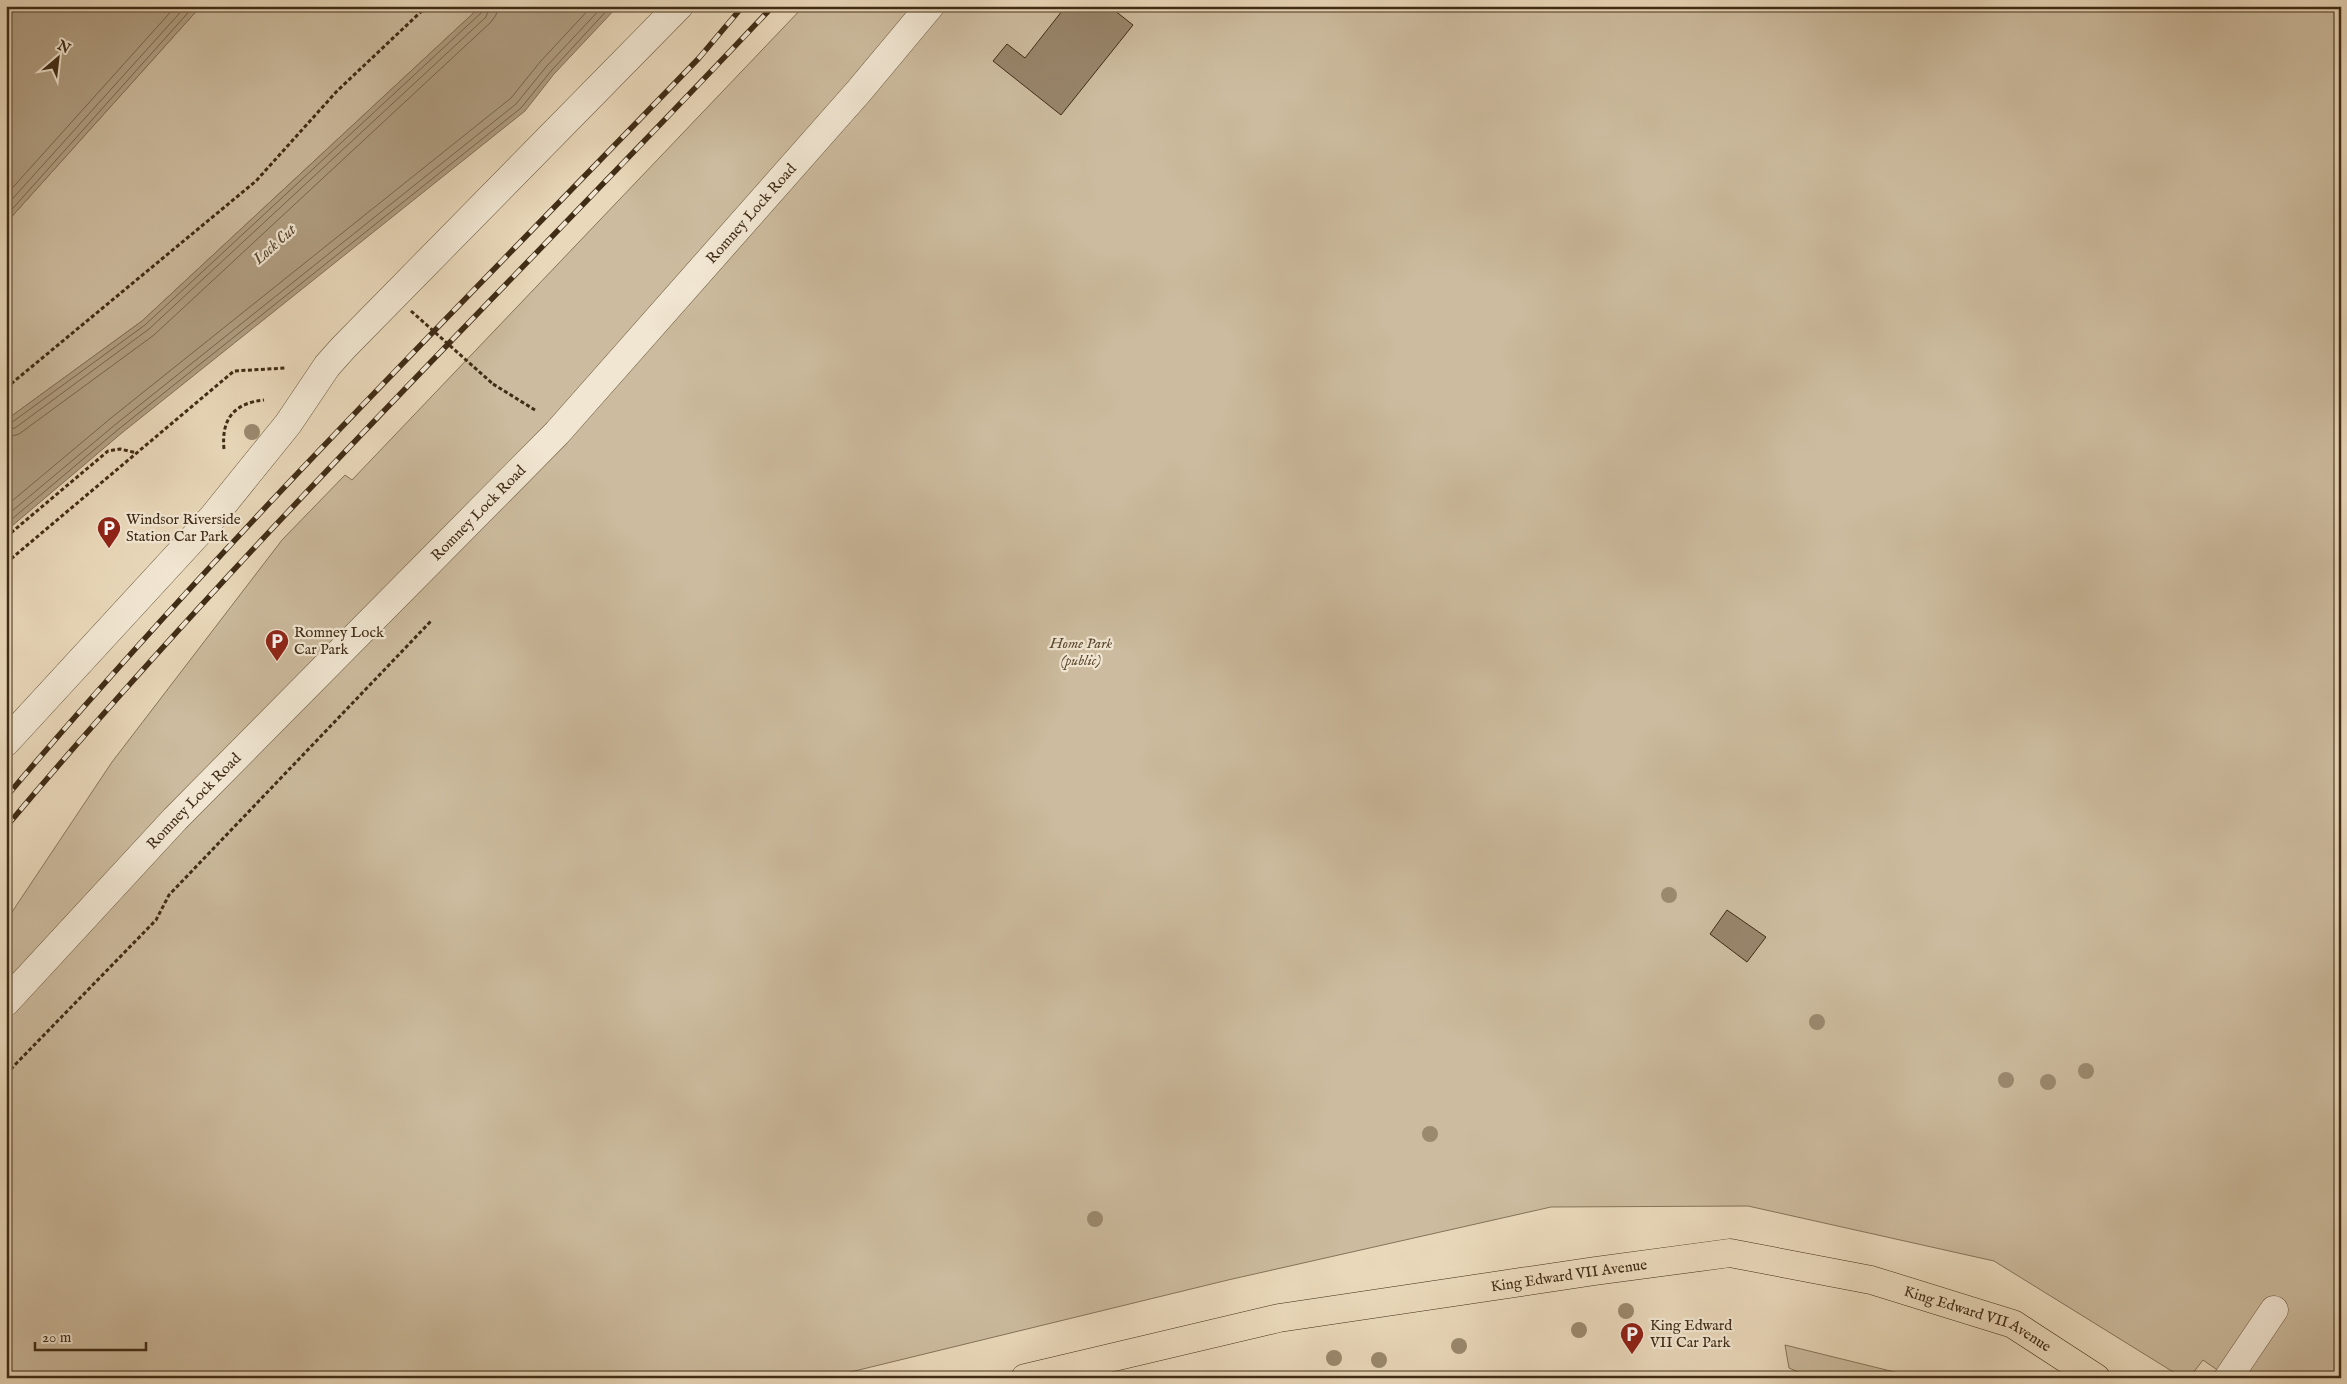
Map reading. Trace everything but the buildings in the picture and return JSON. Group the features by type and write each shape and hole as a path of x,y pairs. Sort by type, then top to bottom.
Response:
{"main road":[{"name":"King Edward VII Avenue","path":"1025,1378 1052,1375 1279,1318 1730,1253 1871,1280 2013,1324 2096,1378"}],"lane":[{"path":"6,742 212,518 288,424 327,366 534,152 679,6"},
{"name":"Romney Lock Road","path":"6,1002 175,819 557,433 859,91 930,6"},
{"path":"2228,1378 2274,1310"}],"path":[{"path":"6,388 256,181 337,91 427,6"},
{"path":"410,311 493,384 543,415"},
{"path":"6,563 234,371 327,366"},
{"path":"6,537 108,451 120,449 137,453"},
{"path":"6,1074 156,920 169,895 432,621"}],"green space":[{"path":"201,6 481,6 142,321 6,420 6,223"},
{"name":"Home Park (public)","path":"804,6 2341,6 2341,1378 2229,1378 2203,1360 2189,1378 2183,1378 1994,1261 1748,1206 1551,1207 1228,1280 826,1378 6,1378 6,921 112,762 282,540 345,475 352,480"},
{"path":"1785,1345 1919,1378 1812,1378 1789,1368"}],"water":[{"path":"6,6 201,6 6,223"},
{"name":"Lock Cut","path":"481,6 618,6 554,74 525,111 123,432 6,531 6,420 142,321"}],"railway":[{"path":"6,797 173,607 259,514 699,58 743,6"},
{"path":"6,827 191,616 287,513 773,6"}],"place":[{"name":"Windsor Riverside Station Car Park","path":"109,549"},
{"name":"Romney Lock Car Park","path":"277,662"},
{"name":"King Edward VII Car Park","path":"1632,1355"}]}
